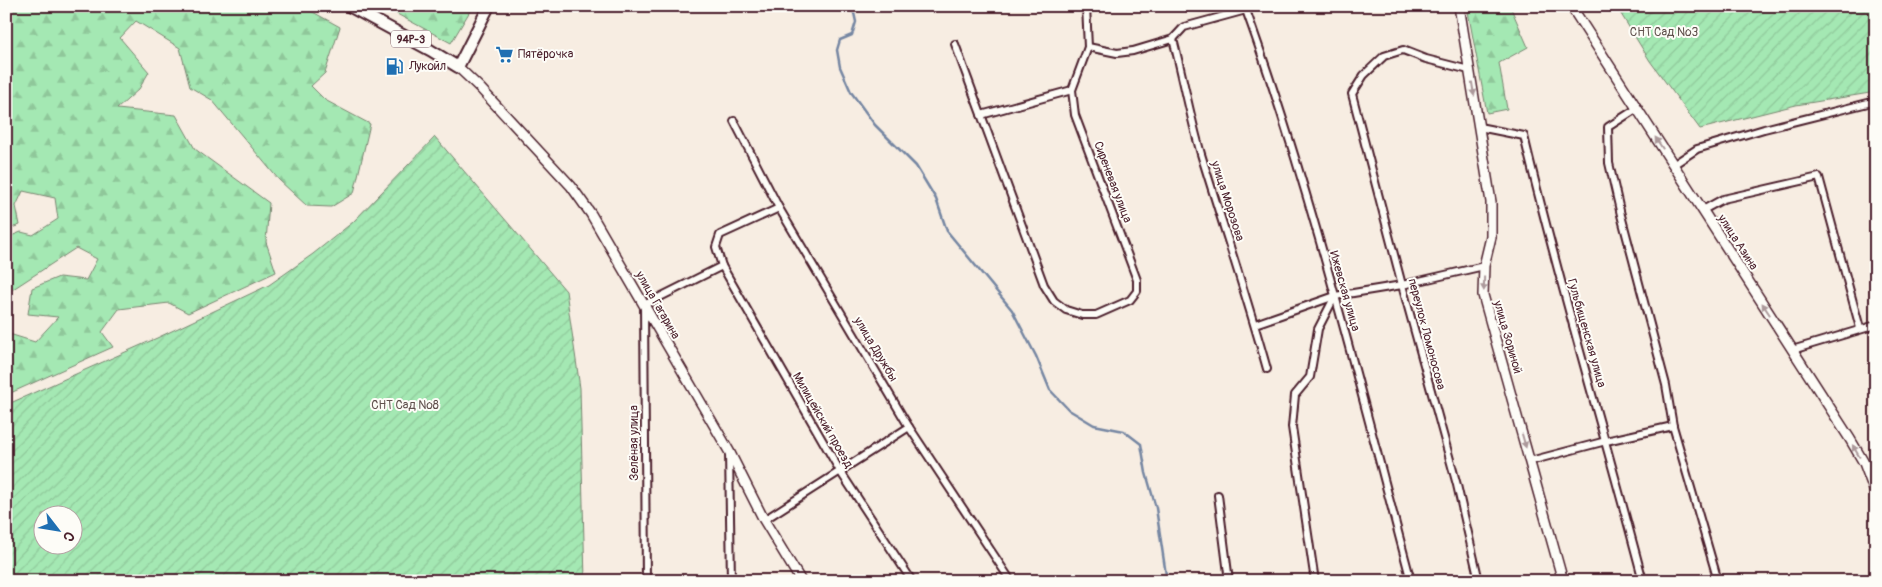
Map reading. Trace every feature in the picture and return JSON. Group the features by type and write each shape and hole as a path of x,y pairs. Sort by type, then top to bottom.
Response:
{"main road":[{"name":"94Р-3","path":"349,6 458,67"},
{"path":"458,67 489,6"},
{"name":"улица Зориной","path":"1459,6 1491,202 1490,237 1484,266 1484,295 1563,581"},
{"name":"улица Азина","path":"1571,6 1864,463 1876,495"},
{"name":"улица Гагарина","path":"458,67 571,186 591,214 729,451 764,520 801,581"}],"street":[{"path":"955,44 981,114 1072,90 1088,48 1086,6"},
{"path":"1088,48 1116,53 1133,51 1173,39 1184,27 1248,8"},
{"name":"Ижевская улица","path":"1248,8 1335,296 1411,581"},
{"name":"улица Морозова","path":"1173,39 1185,81 1188,106 1201,154 1255,324 1267,370"},
{"name":"переулок Ломоносова","path":"1469,70 1426,59 1403,50 1384,56 1364,75 1352,94 1457,486 1479,581"},
{"name":"Сиреневая улица","path":"981,114 1044,285 1054,301 1066,310 1082,316 1096,314 1130,300 1137,291 1137,280 1076,115 1072,90"},
{"path":"1673,165 1696,149 1764,129 1876,101"},
{"path":"1636,109 1608,127 1609,163 1666,384 1673,426 1718,581"},
{"name":"улица Дружбы","path":"734,121 779,208 909,427 1011,581"},
{"name":"Гульбищенская улица","path":"1479,127 1524,136 1544,223 1606,441 1643,581"},
{"path":"1703,210 1723,199 1819,177 1860,328"},
{"name":"Милицейский проезд","path":"779,208 720,236 716,247 722,266 840,471 912,581"},
{"path":"644,305 722,266"},
{"path":"1255,324 1335,296 1402,285 1484,266"},
{"path":"1315,581 1292,427 1295,395 1310,377 1318,329 1335,296"},
{"name":"Зелёная улица","path":"644,305 646,581"},
{"path":"1792,350 1860,328 1876,325"},
{"path":"1530,462 1606,441 1673,426"},
{"path":"764,520 909,427"},
{"path":"729,451 731,581"},
{"path":"1218,495 1229,581"}],"green space":[{"path":"6,6 302,6 340,27 325,73 311,86 325,100 370,124 354,193 331,207 307,206 279,180 212,100 190,87 180,48 136,21 120,38 149,72 139,89 117,109 176,115 195,149 269,203 266,242 276,272 188,313 169,303 119,309 102,332 113,347 6,395 6,333 35,342 58,317 28,314 32,288 59,277 86,280 97,259 76,248 10,291 6,289 6,238 21,232 33,235 58,219 55,198 23,191 16,206 20,225 6,230"},
{"path":"382,6 473,6 451,43"},
{"path":"1467,6 1510,6 1528,47 1499,63 1507,109 1487,113"},
{"name":"СНТ Сад №3","path":"1616,6 1876,6 1876,92 1796,105 1700,129 1650,61"},
{"name":"СНТ Сад №8","path":"435,137 566,291 580,388 585,581 6,581 6,405 157,338 269,285 313,254 353,222"}],"waterway":[{"path":"844,6 854,13 856,22 852,35 840,40 837,50 840,67 851,92 875,125 916,166 936,199 947,231 1012,310 1036,356 1050,390 1069,410 1094,425 1124,431 1141,444 1146,473 1156,508 1166,575 1164,581"}],"place":[{"name":"Пятёрочка","path":"504,54"},
{"name":"Лукойл","path":"395,66"}]}
